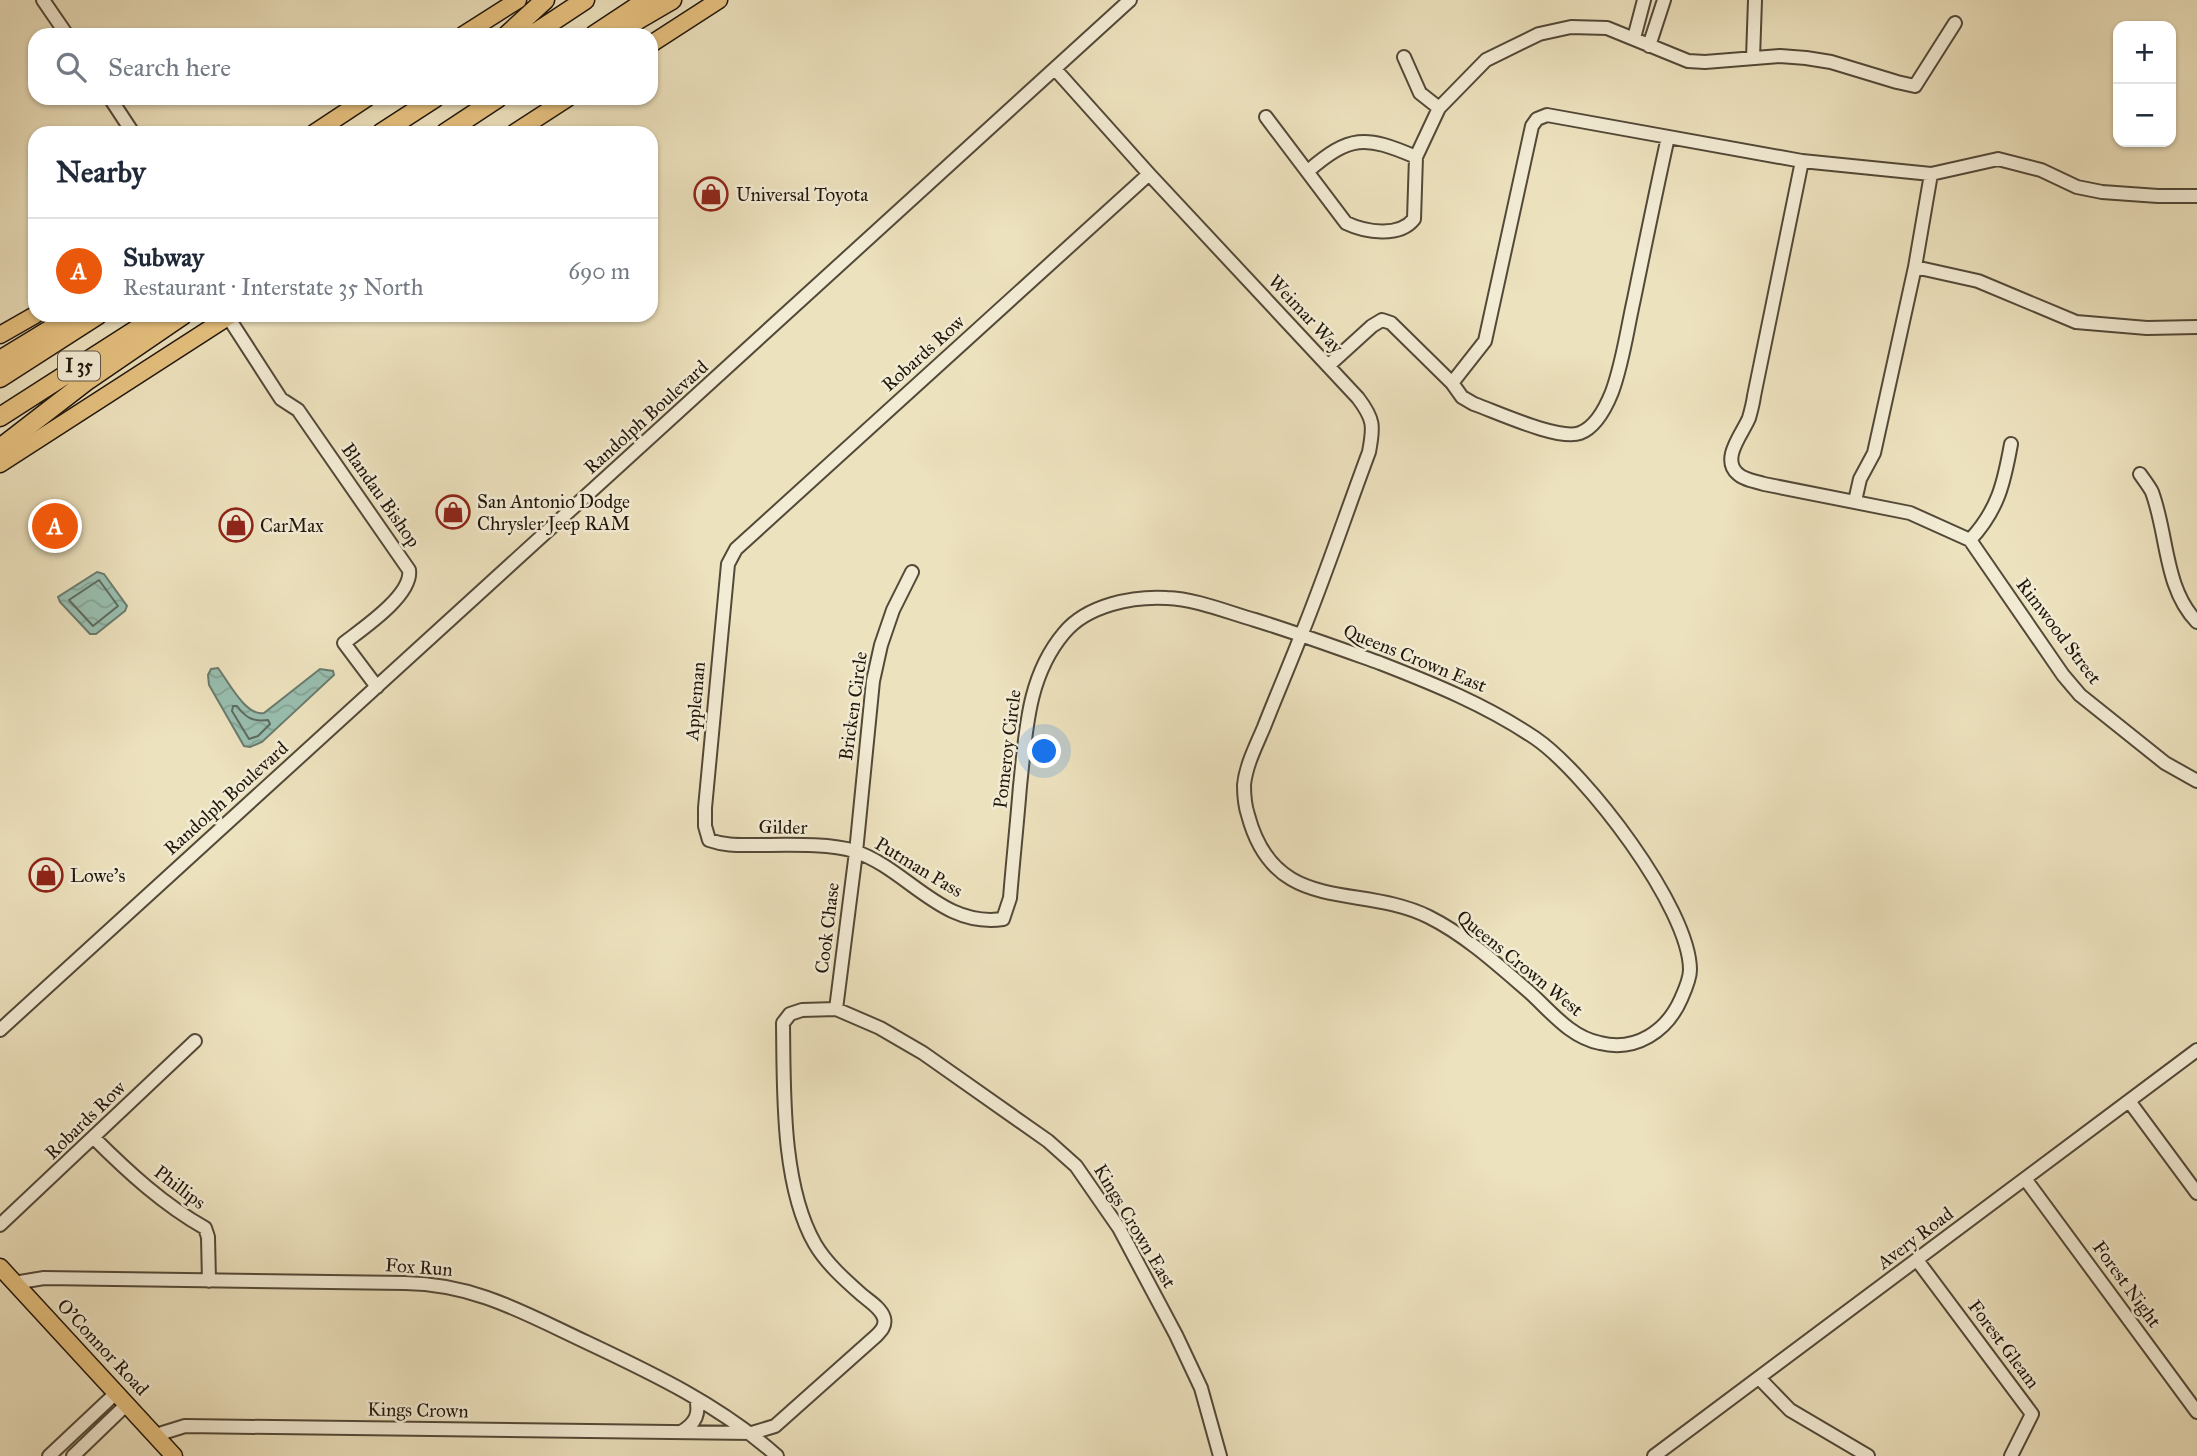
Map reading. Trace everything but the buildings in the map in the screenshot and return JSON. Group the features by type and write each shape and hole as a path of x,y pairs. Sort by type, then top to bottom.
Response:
{"highway":[{"path":"514,28 545,0"},
{"path":"543,28 585,0"},
{"path":"605,28 647,0"},
{"path":"624,28 672,0"},
{"path":"392,126 423,105"},
{"path":"456,126 487,105"},
{"path":"0,359 62,322"},
{"name":"I 35","path":"0,379 87,322"},
{"name":"I 35","path":"0,417 148,322"},
{"path":"0,448 88,380 173,322"}],"main road":[{"path":"474,28 518,0"},
{"path":"658,39 719,0"},
{"path":"325,126 356,105"},
{"path":"525,126 557,105"},
{"path":"0,335 28,319"},
{"path":"0,464 221,322"},
{"name":"O'Connor Road","path":"0,1267 174,1456"}],"street":[{"path":"43,0 62,28"},
{"name":"Randolph Boulevard","path":"0,1030 1130,0"},
{"path":"1634,38 1644,0"},
{"path":"1649,46 1664,0"},
{"path":"1753,58 1755,0"},
{"path":"1266,117 1346,223 1361,230 1380,231 1408,226 1414,219 1413,183 1416,158 1439,108 1486,60 1539,34 1572,27 1594,26 1608,28 1688,61 1780,56 1831,62 1915,86 1955,23"},
{"path":"1404,57 1420,93 1439,108"},
{"name":"Weimar Way","path":"1055,69 1367,410 1373,430 1368,452 1302,634"},
{"path":"115,105 128,126"},
{"path":"1452,383 1485,341 1532,126 1536,119 1547,115 1802,161 1931,174 1998,159 2041,170 2077,187 2102,192 2197,196"},
{"path":"1328,366 1382,320 1391,323 1452,383 1462,397 1474,404 1554,433 1568,436 1582,433 1593,424 1612,393 1668,137"},
{"path":"1308,171 1331,151 1348,143 1377,143 1416,158"},
{"path":"1802,161 1749,417 1733,449 1733,467 1737,474 1764,484 1910,513 1970,540 1985,524 2000,494 2011,444"},
{"name":"Robards Row","path":"728,564 736,549 1149,174"},
{"path":"1855,501 1860,479 1874,453 1915,267 1931,174"},
{"path":"1915,267 1978,281 2076,322 2147,328 2197,327"},
{"name":"Blandau Bishop","path":"234,322 281,399 298,410 409,570 410,577 405,590 344,643 377,687"},
{"path":"2140,474 2151,491 2175,585 2188,612 2197,622"},
{"name":"Rimwood Street","path":"1970,540 2063,675 2080,695 2165,763 2197,781"},
{"name":"Appleman","path":"709,841 704,818 728,564"},
{"name":"Bricken Circle","path":"856,852 873,681 893,610 912,572"},
{"name":"Pomeroy Circle","path":"1003,919 1010,898 1028,712 1040,672 1064,632 1099,609 1129,600 1160,597 1207,606 1302,634"},
{"name":"Queens Crown East","path":"1302,634 1446,688 1491,710 1548,747 1622,830 1670,902 1687,950 1690,971 1684,992"},
{"name":"Queens Crown West","path":"1302,634 1251,758 1244,786 1246,812 1252,828 1267,857 1283,874 1300,885 1319,892 1380,901 1431,918 1510,975 1568,1028 1600,1044 1634,1044 1644,1040 1669,1019 1684,992"},
{"name":"Gilder","path":"709,841 729,846 830,848 856,852"},
{"name":"Putman Pass","path":"856,852 883,864 933,901 965,917 987,921 1003,919"},
{"name":"Cook Chase","path":"836,1009 856,852"},
{"name":"Kings Crown","path":"156,1436 186,1426 752,1433 775,1426 876,1336 884,1325 884,1318 879,1310 840,1274 815,1244 796,1193 788,1141 783,1023 790,1014 802,1010 836,1009"},
{"name":"Kings Crown East","path":"836,1009 880,1028 923,1053 1048,1141 1076,1166 1119,1228 1176,1335 1200,1388 1220,1456"},
{"name":"Robards Row","path":"0,1226 195,1041"},
{"name":"Avery Road","path":"1654,1456 2197,1050"},
{"path":"2129,1101 2197,1193"},
{"name":"Phillips","path":"94,1138 157,1196 205,1228 208,1237 208,1281"},
{"name":"Forest Night","path":"2026,1180 2197,1412"},
{"name":"Forest Gleam","path":"1917,1260 2032,1414 2011,1456"},
{"name":"Fox Run","path":"15,1283 44,1278 414,1283 466,1290 508,1305 659,1376 752,1433 777,1456"},
{"path":"1759,1378 1790,1410 1868,1456"},
{"path":"681,1432 695,1422 698,1406 696,1398"},
{"path":"49,1456 122,1399"},
{"path":"73,1456 122,1399"}],"water":[{"path":"97,572 104,574 127,606 125,611 96,634 90,634 58,597"},
{"path":"218,668 244,704 257,713 264,713 320,669 333,671 334,675 262,742 250,747 244,746 209,685 208,675 211,669"}],"place":[{"name":"Universal Toyota","path":"711,194"},
{"name":"San Antonio Dodge Chrysler Jeep RAM","path":"453,512"},
{"name":"CarMax","path":"236,525"},
{"name":"Subway","path":"55,526"},
{"name":"Lowe's","path":"46,875"}]}
